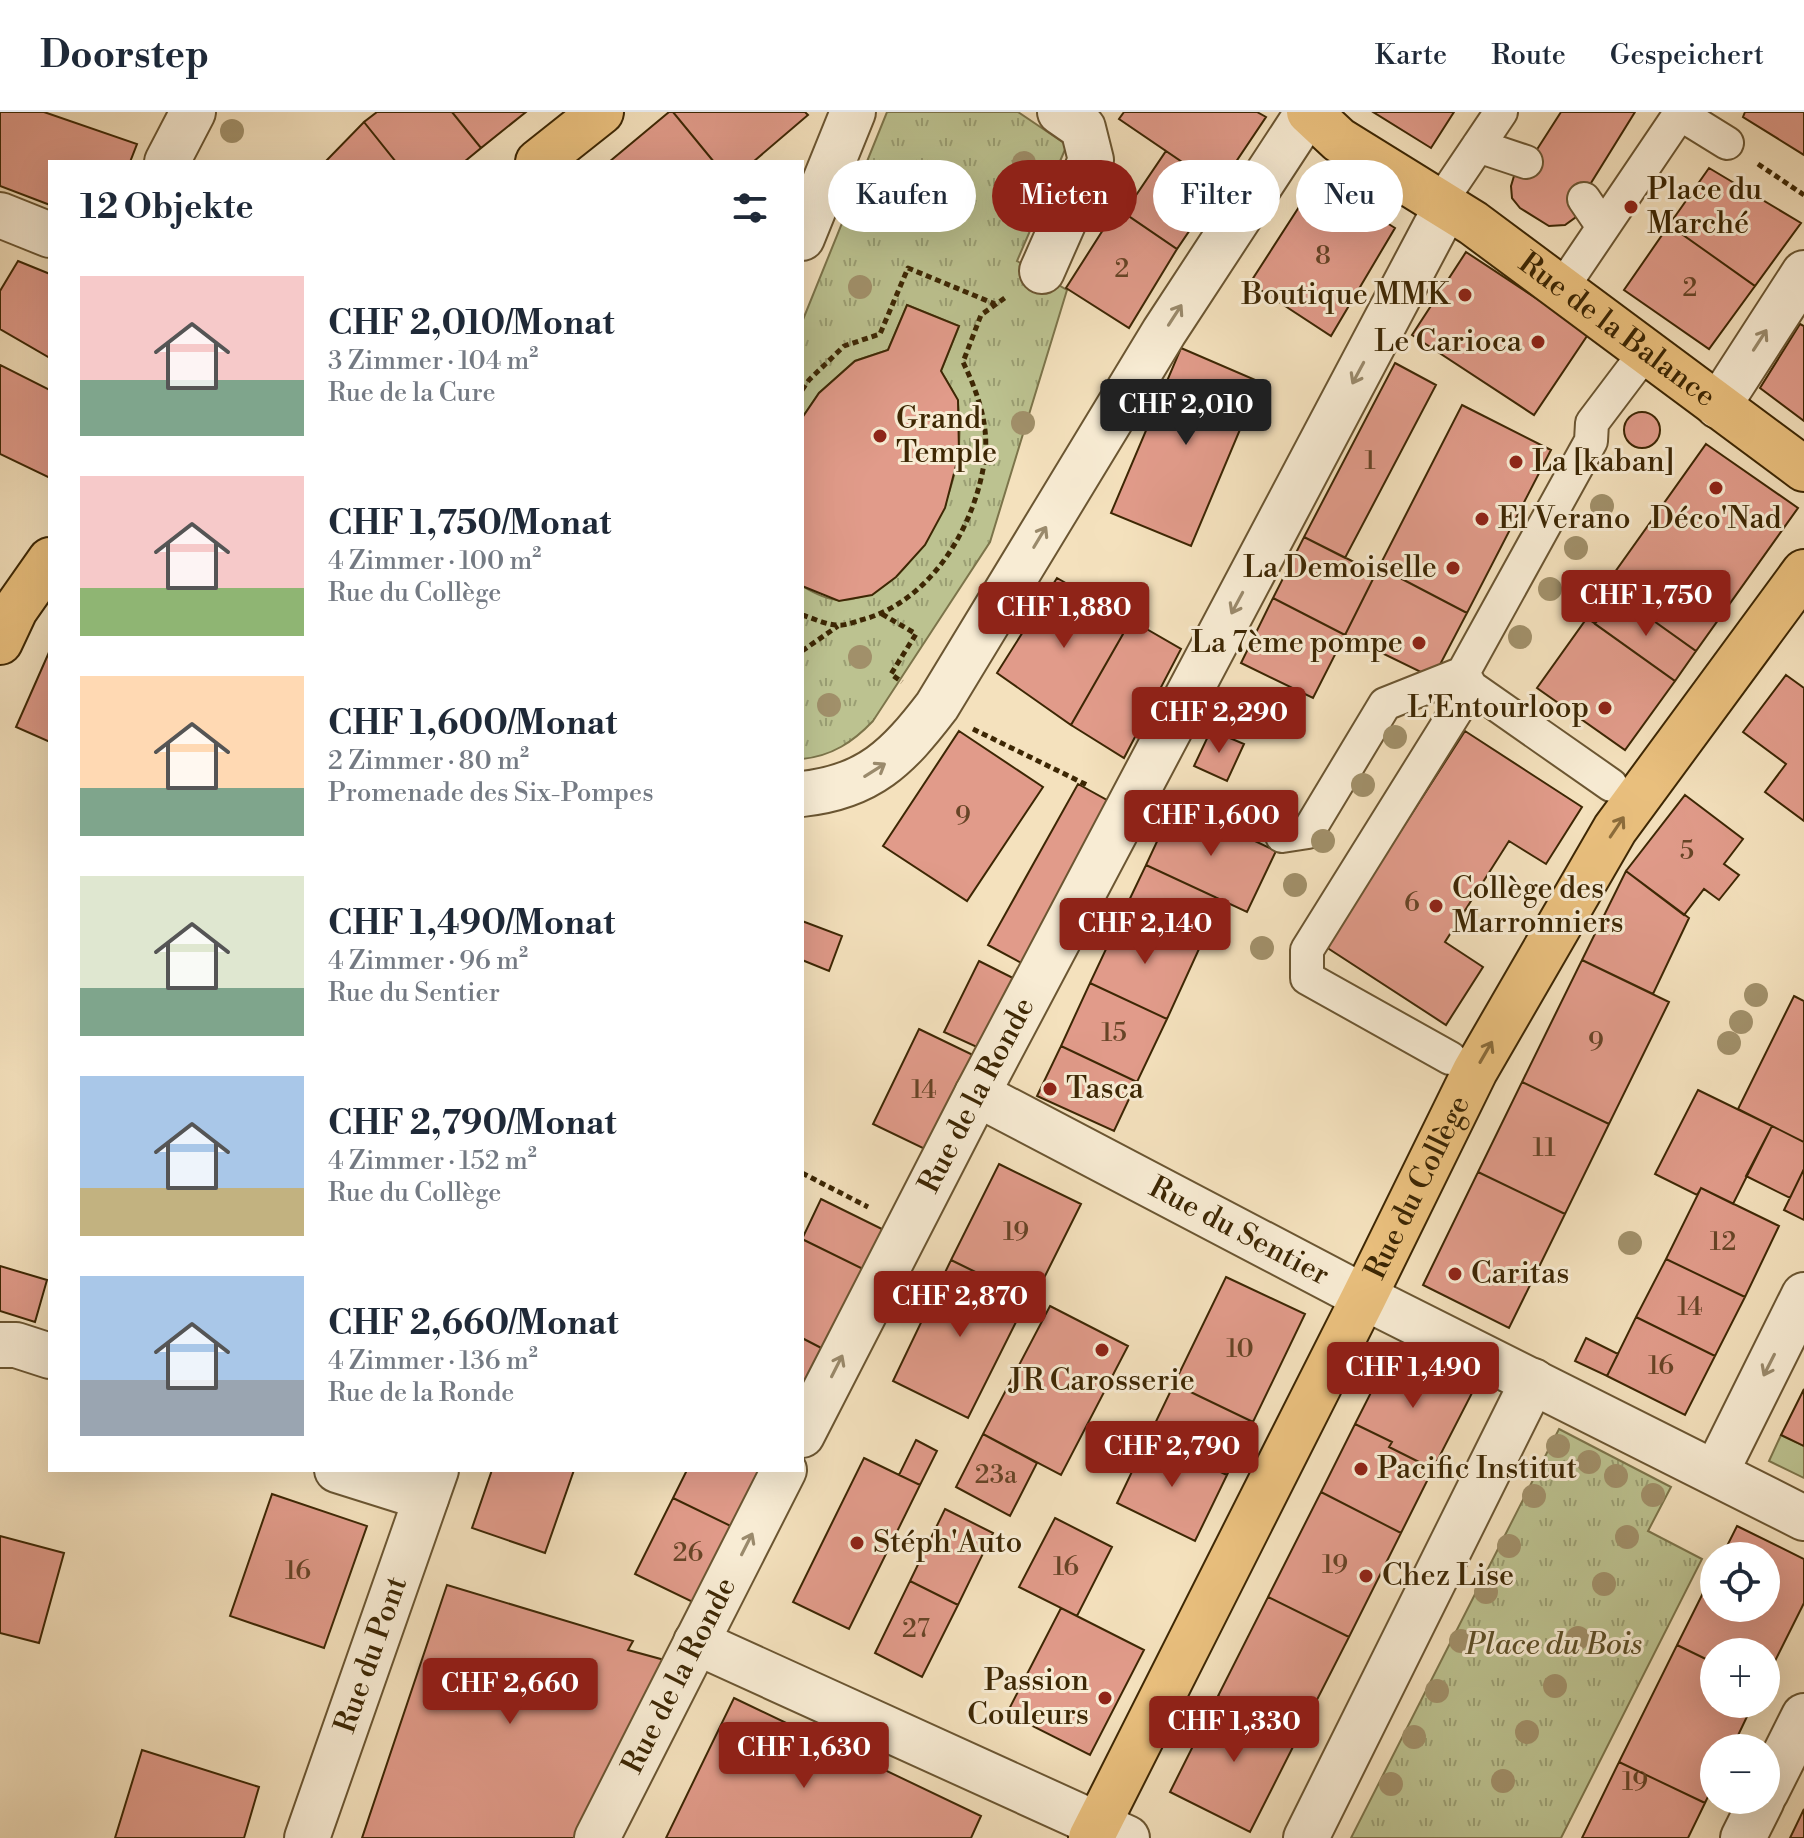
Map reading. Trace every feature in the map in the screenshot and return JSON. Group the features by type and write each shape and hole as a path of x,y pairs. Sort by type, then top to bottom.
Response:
{"main road":[{"path":"541,160 601,112"},
{"name":"Rue de la Balance","path":"1308,112 1339,140 1444,203 1804,469"},
{"path":"0,642 15,610 48,563"},
{"name":"Rue du Collège","path":"1105,1833 1475,1071 1615,829 1804,572"}],"street":[{"path":"168,160 193,112"},
{"path":"1042,271 1091,160 1083,128 1060,112"},
{"path":"804,794 823,792 868,776 907,745 937,706 1164,332 1308,112"},
{"path":"1444,203 1501,112"},
{"path":"1562,288 1680,113 1727,143"},
{"path":"799,160 851,117"},
{"path":"804,233 851,117"},
{"path":"1478,146 1526,162"},
{"path":"1584,199 1603,227"},
{"name":"Rue de la Ronde","path":"804,1431 1444,203"},
{"path":"0,215 48,234"},
{"path":"1718,406 1804,273"},
{"path":"1450,1058 1307,978 1307,950 1467,680 1591,441 1592,423 1635,366"},
{"path":"1467,680 1611,785"},
{"path":"1282,836 1308,832 1385,704 1467,680"},
{"name":"Rue du Sentier","path":"977,1094 1364,1297 1804,1518"},
{"path":"1716,1472 1804,1295"},
{"path":"0,1345 16,1345 48,1355"},
{"path":"1306,1838 1533,1381"},
{"path":"350,1472 431,1484"},
{"name":"Rue de la Ronde","path":"597,1838 783,1472"},
{"name":"Rue du Pont","path":"307,1838 431,1484"},
{"path":"696,1642 1105,1833"},
{"path":"1780,1764 1804,1716"},
{"path":"1743,1838 1755,1814"}],"path":[{"path":"1727,143 1804,195"},
{"path":"804,387 844,346 880,334 908,268 995,304 981,315 963,362 980,399 986,456 970,516 947,557 911,596 882,614 838,626 804,650"},
{"path":"1597,601 1606,608"},
{"path":"882,614 916,634 891,674"},
{"path":"804,616 838,626"},
{"path":"963,725 1096,790"},
{"path":"804,1174 908,1227"}],"green space":[{"path":"887,112 1018,112 1067,145 1061,160 992,160 992,232 1030,232 1017,261 1067,290 990,542 873,721 841,747 804,759 804,587 837,600 869,594 892,580 905,567 931,531 950,491 959,448 958,404 941,371 959,326 907,305 888,350 855,361 819,393 804,415 804,317 838,232 976,232 976,160 868,160"},
{"name":"Place du Bois","path":"1559,1429 1671,1487 1648,1531 1700,1558 1700,1563 1561,1838 1351,1838"},
{"path":"1781,1435 1804,1446 1804,1478 1769,1461"}],"building":[{"path":"0,112 44,112 137,144 131,160 48,160 48,204 0,186"},
{"path":"377,112 452,112 481,148 466,160 394,160 364,122"},
{"path":"452,112 526,112 481,148"},
{"path":"669,112 673,112 712,160 611,160"},
{"path":"673,112 805,112 808,115 755,160 712,160"},
{"path":"1124,112 1257,112 1266,117 1237,160 1179,160 1119,119"},
{"path":"1373,112 1454,112 1431,148"},
{"path":"1561,112 1635,112 1591,183 1576,217 1565,225 1549,226 1520,208 1512,198 1511,186 1514,176 1536,151"},
{"path":"1745,112 1804,112 1804,155 1743,117"},
{"path":"364,122 394,160 327,160"},
{"path":"1166,151 1179,160 1160,160"},
{"path":"1709,168 1801,223 1755,286 1669,225"},
{"path":"1153,170 1153,232 1189,232 1177,249 1137,222 1137,194"},
{"path":"1296,212 1296,232 1393,232 1331,336 1250,283"},
{"path":"1137,222 1177,249 1129,328 1066,288 1102,232 1137,232"},
{"path":"1669,225 1755,286 1709,349 1624,290"},
{"path":"1466,252 1589,333 1534,415 1412,335"},
{"path":"18,261 48,273 48,357 0,329 0,291"},
{"name":"Grand Temple","path":"907,305 959,326 941,371 958,400 959,454 945,508 925,545 896,577 872,595 839,601 804,587 804,415 819,393 855,361 888,350"},
{"path":"1800,324 1804,326 1804,421 1760,388"},
{"path":"1181,348 1260,382 1191,546 1111,513"},
{"path":"1395,363 1436,385 1345,558 1304,537"},
{"path":"0,365 48,389 48,477 0,454"},
{"path":"1462,405 1551,450 1467,613 1379,567"},
{"path":"1642,412 1654,418 1660,430 1654,442 1642,448 1630,442 1624,430 1630,418"},
{"path":"1706,444 1798,508 1696,651 1605,586"},
{"path":"1304,537 1376,573 1345,635 1273,598"},
{"path":"1379,567 1467,613 1433,678 1345,635"},
{"path":"1057,578 1131,620 1071,725 997,673"},
{"path":"1616,594 1696,651 1675,681 1595,624"},
{"path":"1273,598 1345,635 1313,698 1241,663"},
{"path":"1587,618 1675,681 1625,750 1537,688"},
{"path":"1131,620 1181,649 1124,758 1071,725"},
{"path":"48,655 48,741 16,727"},
{"path":"1786,675 1804,688 1804,821 1765,792 1786,764 1743,732"},
{"path":"1211,730 1244,744 1227,781 1194,766"},
{"path":"959,731 1043,787 967,901 883,846"},
{"name":"Collège des Marronniers","path":"1465,731 1582,807 1546,864 1509,841 1445,942 1483,967 1446,1025 1326,947"},
{"path":"1078,784 1114,804 1025,965 988,945"},
{"path":"1685,795 1743,839 1724,864 1739,875 1719,900 1704,889 1684,915 1626,871"},
{"path":"1175,803 1276,851 1247,912 1146,865"},
{"path":"1146,865 1215,897 1193,946 1123,913"},
{"path":"1626,871 1689,918 1653,994 1582,960"},
{"path":"1123,913 1199,949 1167,1019 1090,983"},
{"path":"804,922 842,936 829,971 804,961"},
{"path":"1582,960 1669,1002 1609,1124 1522,1082"},
{"path":"979,961 1013,978 979,1048 944,1032"},
{"path":"1090,983 1167,1019 1137,1082 1061,1046"},
{"path":"1794,996 1804,1001 1804,1142 1738,1109"},
{"path":"919,1029 975,1056 929,1151 873,1124"},
{"path":"1061,1046 1137,1082 1114,1131 1037,1096"},
{"path":"1522,1082 1609,1124 1565,1214 1478,1172"},
{"path":"1698,1090 1772,1126 1733,1204 1701,1188 1697,1195 1655,1174"},
{"path":"1772,1126 1804,1142 1804,1169 1790,1198 1746,1176"},
{"path":"999,1164 1081,1204 1033,1300 951,1260"},
{"path":"1804,1169 1804,1220 1784,1210"},
{"path":"1478,1172 1565,1214 1509,1328 1423,1285"},
{"path":"1701,1188 1779,1226 1745,1297 1666,1259"},
{"path":"821,1199 888,1232 869,1272 804,1240"},
{"path":"804,1240 869,1272 829,1352 804,1339"},
{"path":"1666,1259 1745,1297 1715,1356 1636,1317"},
{"path":"951,1260 1028,1298 968,1418 893,1381"},
{"path":"0,1266 47,1280 35,1322 0,1311"},
{"path":"1226,1277 1305,1314 1253,1422 1174,1384"},
{"path":"1050,1306 1128,1346 1061,1475 983,1434"},
{"path":"1636,1317 1715,1356 1685,1415 1607,1376"},
{"path":"1586,1338 1618,1354 1607,1376 1575,1361"},
{"path":"804,1339 829,1352 804,1403"},
{"path":"1391,1353 1472,1393 1433,1469 1389,1447 1392,1442 1355,1424"},
{"path":"1174,1384 1253,1422 1227,1475 1148,1438"},
{"path":"1804,1389 1804,1446 1781,1435"},
{"path":"1355,1424 1392,1442 1389,1447 1433,1469 1401,1533 1321,1492"},
{"path":"983,1434 1037,1463 1010,1516 956,1487"},
{"path":"1148,1438 1227,1475 1195,1541 1117,1503"},
{"path":"916,1440 937,1451 920,1485 899,1475"},
{"name":"Stéph'Auto","path":"864,1458 920,1485 849,1629 793,1602"},
{"path":"491,1472 573,1472 545,1553 472,1528"},
{"path":"686,1472 770,1472 741,1531 673,1498"},
{"path":"1321,1492 1401,1533 1349,1637 1268,1597"},
{"path":"272,1494 367,1526 324,1648 230,1616"},
{"path":"673,1498 741,1531 703,1607 635,1574"},
{"path":"945,1509 993,1533 958,1605 910,1581"},
{"path":"1055,1518 1112,1547 1077,1616 1019,1587"},
{"path":"1737,1526 1769,1542 1729,1542"},
{"path":"0,1536 64,1553 39,1643 0,1633"},
{"path":"1780,1547 1804,1559 1804,1603 1780,1651 1780,1638 1700,1638 1700,1656 1677,1645 1700,1599 1700,1622 1780,1622"},
{"path":"910,1581 958,1605 922,1677 875,1653"},
{"path":"447,1585 633,1641 628,1650 668,1661 580,1838 362,1838"},
{"path":"1268,1597 1349,1637 1298,1737 1218,1696"},
{"path":"1061,1608 1144,1650 1090,1755 1007,1713"},
{"path":"1677,1645 1700,1656 1700,1718 1746,1718 1739,1734 1700,1734 1700,1801 1619,1762"},
{"path":"1218,1696 1298,1737 1250,1832 1170,1792"},
{"path":"734,1698 981,1816 971,1838 666,1838"},
{"path":"142,1750 259,1787 244,1838 115,1838"},
{"path":"1619,1762 1700,1801 1700,1813 1688,1838 1582,1838"},
{"path":"1804,1809 1804,1838 1790,1838"}],"place":[{"name":"Place du Marché","path":"1631,207"},
{"name":"Boutique MMK","path":"1465,295"},
{"name":"Le Carioca","path":"1538,342"},
{"name":"Grand Temple","path":"880,436"},
{"name":"La [kaban]","path":"1516,462"},
{"name":"Déco'Nad","path":"1716,488"},
{"name":"El Verano","path":"1482,519"},
{"name":"La Demoiselle","path":"1453,568"},
{"name":"La 7ème pompe","path":"1419,643"},
{"name":"L'Entourloop","path":"1605,708"},
{"name":"Collège des Marronniers","path":"1436,906"},
{"name":"Tasca","path":"1050,1089"},
{"name":"Caritas","path":"1455,1274"},
{"name":"JR Carosserie","path":"1102,1350"},
{"name":"Pacific Institut","path":"1361,1469"},
{"name":"Stéph'Auto","path":"857,1543"},
{"name":"Chez Lise","path":"1366,1576"},
{"name":"Passion Couleurs","path":"1105,1698"}]}
